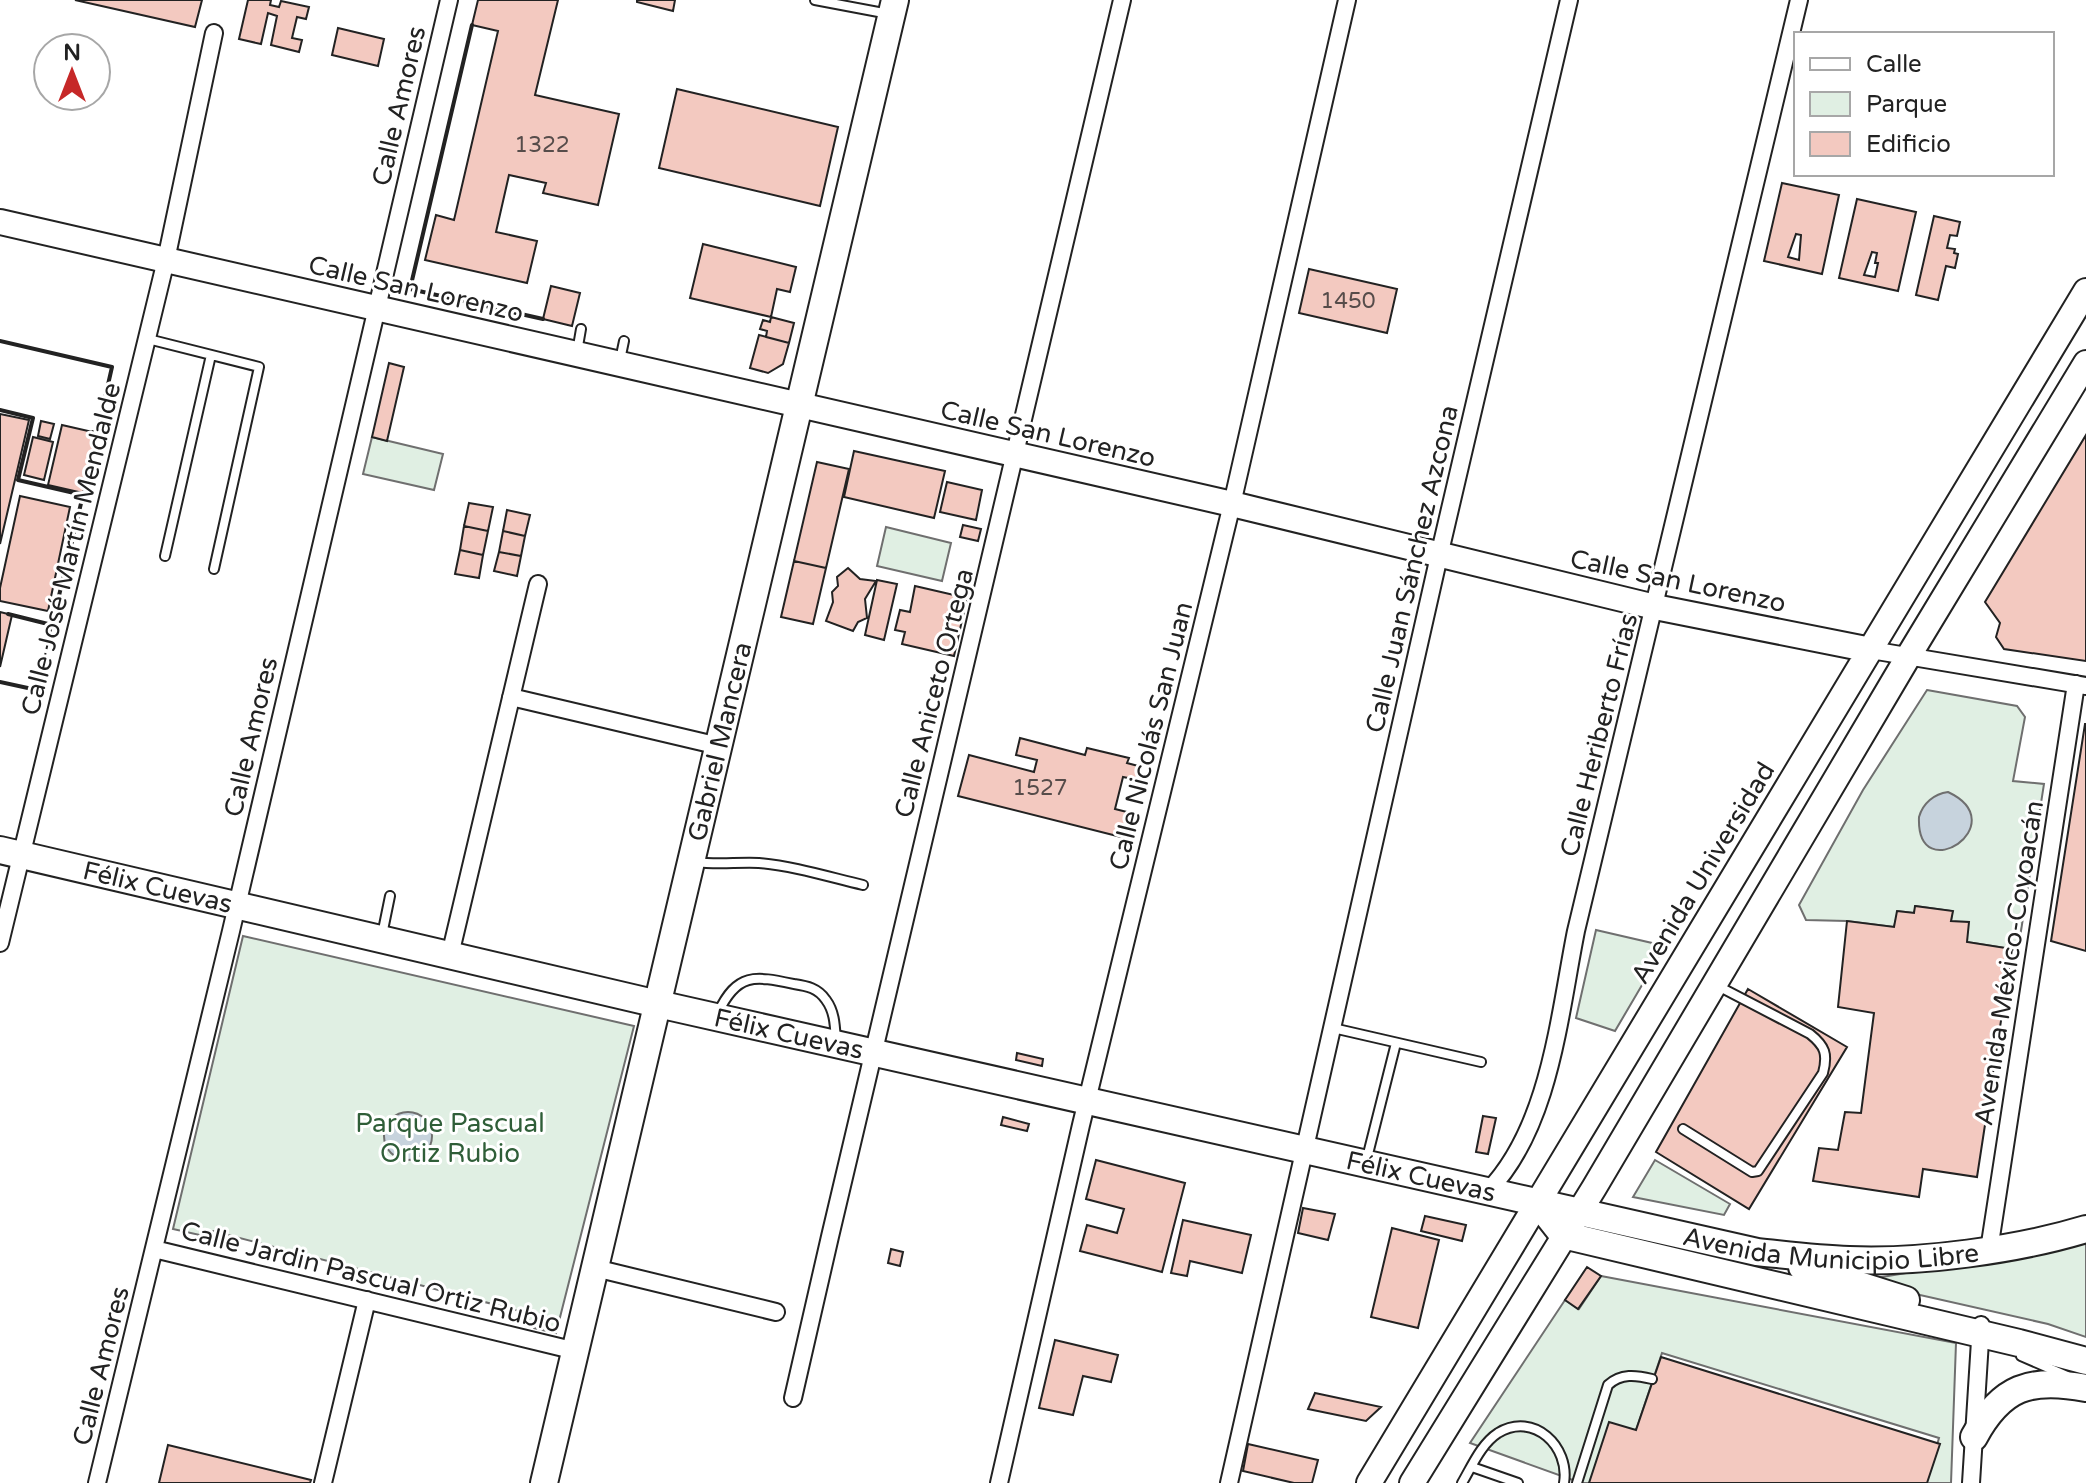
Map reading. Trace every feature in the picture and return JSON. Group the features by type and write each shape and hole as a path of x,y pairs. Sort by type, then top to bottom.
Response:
{"main road":[{"name":"Gabriel Mancera","path":"544,1483 893,7"},
{"name":"Calle San Lorenzo","path":"0,222 576,354 622,352 799,405 1232,504 1655,607 1871,650"},
{"name":"Avenida Universidad","path":"1369,1483 2086,291"},
{"path":"1412,1483 1716,985 1908,657 2086,363"},
{"name":"Félix Cuevas","path":"10,852 658,1004 1578,1211"},
{"path":"1537,1202 1561,1239 2086,1359"},
{"name":"Avenida Municipio Libre","path":"1578,1211 1757,1252 1874,1260 1989,1250 2042,1241 2086,1229"},
{"path":"1757,1252 1880,1292 1983,1336"},
{"path":"1974,1437 1994,1404 2017,1390 2041,1385 2086,1387"}],"street":[{"name":"Calle Amores","path":"97,1483 449,0"},
{"name":"Calle Aniceto Ortega","path":"793,1398 872,1051 1122,0"},
{"name":"Calle Nicolás San Juan","path":"999,1483 1087,1100 1232,504 1347,0"},
{"name":"Calle Juan Sánchez Azcona","path":"1229,1483 1439,556 1569,0"},
{"name":"Calle Heriberto Frías","path":"1488,1191 1508,1171 1539,1100 1552,1054 1576,931 1799,0"},
{"name":"Calle José Martín Mendalde","path":"0,943 10,852 148,339 214,33"},
{"path":"450,955 538,584"},
{"name":"Calle San Lorenzo","path":"1871,650 2081,685"},
{"name":"Avenida México-Coyoacán","path":"1989,1250 2081,685"},
{"path":"511,697 719,746"},
{"name":"Calle Jardin Pascual Ortiz Rubio","path":"154,1249 576,1351"},
{"path":"595,1268 776,1312"},
{"path":"323,1483 367,1300"},
{"path":"1971,1483 1983,1336"}],"lane":[{"path":"815,0 893,7"},
{"path":"576,354 581,329"},
{"path":"148,339 259,367 214,569"},
{"path":"165,556 211,355"},
{"path":"691,861 716,865 775,865 863,885"},
{"path":"381,939 390,896"},
{"path":"716,1017 728,992 758,977 812,987 825,999 834,1016 836,1043"},
{"path":"1683,1129 1752,1172 1758,1171 1823,1073 1827,1057 1822,1044 1810,1034 1716,985"},
{"path":"1333,1028 1481,1062"},
{"path":"1366,1163 1396,1043"},
{"path":"2012,1354 2057,1371 2086,1387"},
{"path":"1577,1483 1608,1385 1622,1376 1652,1379"},
{"path":"1462,1483 1487,1443 1509,1428 1530,1428 1550,1437 1560,1450 1565,1466 1564,1483"},
{"path":"1472,1467 1518,1483"}],"green space":[{"path":"372,437 443,454 434,490 363,474"},
{"path":"886,527 951,543 942,581 877,566"},
{"path":"1927,690 2017,706 2025,717 2013,781 2044,784 2018,950 1967,942 1951,921 1952,911 1916,906 1914,913 1898,911 1894,927 1806,920 1799,905 1863,790"},
{"path":"1596,930 1665,946 1615,1031 1576,1018"},
{"name":"Parque Pascual Ortiz Rubio","path":"243,936 634,1026 556,1333 534,1328 523,1312 213,1231 204,1236 173,1229"},
{"path":"1655,1160 1730,1204 1724,1215 1633,1197"},
{"path":"2086,1236 2086,1337 2048,1324 1858,1281 2044,1250"},
{"path":"1601,1276 1956,1343 1951,1483 1926,1483 1939,1438 1662,1353 1636,1430 1589,1483 1581,1483 1470,1443 1565,1300 1579,1309"}],"shaded area":[{"path":"1948,792 1966,805 1972,820 1968,833 1958,844 1945,850 1932,848 1922,838 1919,817 1930,800"},
{"path":"408,1112 425,1119 432,1136 425,1153 408,1160 391,1153 384,1136 391,1119"}],"building":[{"path":"75,0 202,0 195,27"},
{"path":"248,0 271,0 270,5 279,7 281,1 309,7 306,19 297,17 292,38 302,40 299,52 271,45 277,16 268,13 261,44 239,39"},
{"path":"478,0 558,0 535,95 619,114 598,205 543,193 546,183 509,175 496,232 537,241 527,283 425,260 436,215 454,220 498,31 472,25"},
{"path":"637,0 675,0 673,11"},
{"path":"338,28 384,39 378,66 332,55"},
{"path":"677,89 838,127 820,206 659,168"},
{"path":"1782,183 1839,195 1822,274 1764,261","holes":["1796,234 1801,235 1799,260 1788,257"]},
{"path":"1857,199 1916,212 1898,291 1839,278","holes":["1872,252 1877,253 1875,277 1864,275"]},
{"path":"1934,216 1960,222 1957,236 1950,235 1947,248 1955,249 1954,253 1958,254 1955,268 1946,266 1938,300 1916,295"},
{"path":"703,244 796,267 790,292 777,289 771,317 690,298"},
{"path":"1309,269 1397,289 1387,333 1299,313"},
{"path":"551,286 580,293 572,326 543,319"},
{"path":"771,317 794,323 789,343 766,337 767,331 760,329 763,320 770,322"},
{"path":"759,335 789,343 783,364 768,373 750,368"},
{"path":"389,363 404,367 387,441 372,437"},
{"path":"0,414 29,420 0,544"},
{"path":"41,421 54,424 50,439 38,436"},
{"path":"62,425 97,433 83,493 48,485"},
{"path":"2086,435 2086,661 2004,649 1996,637 2000,623 1985,602"},
{"path":"33,437 53,442 44,480 24,475"},
{"path":"854,451 945,471 934,518 844,497"},
{"path":"817,462 849,469 826,568 794,561"},
{"path":"947,482 982,490 976,520 940,512"},
{"path":"20,496 70,507 48,611 0,601 0,588"},
{"path":"469,503 493,507 488,531 464,526"},
{"path":"507,510 530,515 525,536 503,531"},
{"path":"963,525 981,529 978,541 960,537"},
{"path":"464,526 488,531 483,555 460,550"},
{"path":"503,531 525,536 521,556 499,552"},
{"path":"460,550 483,555 479,578 455,574"},
{"path":"499,552 521,556 517,576 494,571"},
{"path":"794,561 826,568 813,624 781,617"},
{"path":"848,568 860,579 876,581 865,599 867,618 858,622 853,631 826,621 833,602 832,592 838,586 837,577"},
{"path":"877,580 897,584 884,640 865,635"},
{"path":"915,586 967,598 954,656 902,644 905,632 895,630 900,610 910,612"},
{"path":"0,612 12,615 0,667"},
{"path":"2086,724 2086,951 2051,941"},
{"path":"1020,738 1085,755 1087,748 1129,758 1127,763 1142,767 1138,780 1123,777 1115,809 1131,813 1125,838 958,796 969,755 1034,772 1037,760 1016,755"},
{"path":"1915,906 1953,911 1951,921 1969,922 1967,942 2012,949 1977,1177 1923,1169 1919,1197 1813,1181 1819,1148 1838,1150 1845,1112 1861,1113 1874,1013 1838,1007 1847,921 1894,927 1897,911 1914,913"},
{"path":"1748,989 1847,1047 1749,1209 1656,1152"},
{"path":"1017,1053 1043,1059 1042,1066 1016,1060"},
{"path":"1483,1116 1496,1118 1488,1154 1476,1152"},
{"path":"1003,1117 1029,1124 1027,1131 1001,1125"},
{"path":"1096,1160 1185,1183 1162,1272 1080,1251 1087,1225 1117,1233 1124,1209 1086,1199"},
{"path":"1303,1208 1335,1214 1328,1240 1298,1233"},
{"path":"1425,1216 1466,1225 1462,1241 1421,1231"},
{"path":"1183,1220 1251,1235 1242,1273 1190,1261 1187,1276 1171,1273"},
{"path":"1392,1228 1439,1240 1418,1328 1371,1317"},
{"path":"891,1249 903,1252 900,1266 888,1263"},
{"path":"1587,1267 1601,1276 1578,1309 1565,1300"},
{"path":"1055,1340 1118,1355 1111,1382 1083,1376 1073,1415 1039,1408"},
{"path":"1661,1357 1940,1444 1927,1483 1589,1483 1609,1422 1636,1430"},
{"path":"1315,1393 1381,1407 1366,1421 1308,1409"},
{"path":"1248,1444 1318,1460 1312,1483 1294,1483 1243,1471"},
{"path":"168,1445 311,1480 310,1483 159,1483"}],"fence":[{"path":"37,690 52,625"}],"wall":[{"path":"472,25 410,289 543,319"},
{"path":"0,341 112,367 97,433 93,432"},
{"path":"0,410 33,418 18,480 83,495 52,625 8,614"},
{"path":"0,682 37,690"}]}
